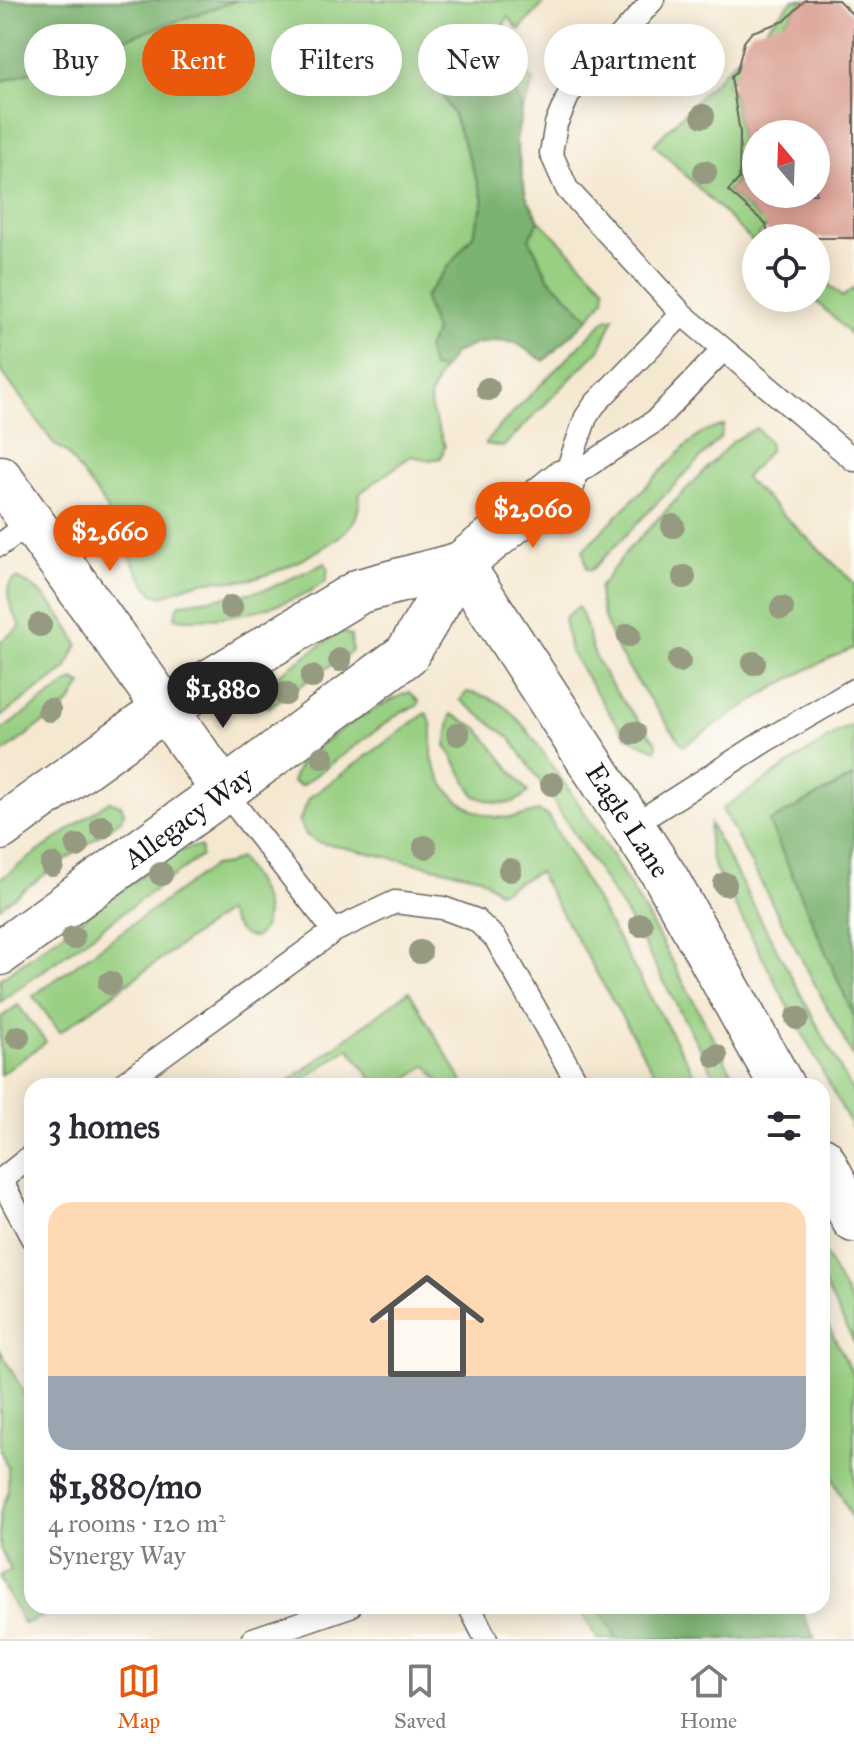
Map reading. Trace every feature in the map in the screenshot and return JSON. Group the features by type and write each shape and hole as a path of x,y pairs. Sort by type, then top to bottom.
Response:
{"street":[{"path":"0,478 16,533 166,708 224,791"},
{"name":"Allegacy Way","path":"0,953 407,654 461,564 563,482"},
{"name":"Allegacy Way","path":"0,828 166,708 360,591 461,564"},
{"name":"Eagle Lane","path":"461,564 666,878 778,1078"},
{"path":"830,1178 854,1220"}],"lane":[{"path":"653,0 569,94 556,124 551,153 567,189 682,314 852,454"},
{"path":"563,482 586,417 595,404 682,314"},
{"path":"563,482 655,421 723,350"},
{"path":"632,826 765,741 854,690"},
{"path":"224,791 334,931"},
{"path":"131,1078 334,931 395,902 443,908 476,920 496,939 574,1078"},
{"path":"24,1161 1,1180 24,1223"},
{"path":"253,1639 326,1614"},
{"path":"473,1614 486,1639"}],"green space":[{"path":"0,0 238,0 168,24 142,24 142,33 126,39 126,24 24,24 24,74 0,82"},
{"path":"238,0 547,0 525,24 514,24 508,17 504,24 418,24 418,96 443,96 453,114 484,200 473,235 424,298 435,332 432,367 442,370 430,396 431,409 445,446 441,458 429,460 411,456 360,493 357,515 345,531 319,550 288,566 241,581 202,582 162,597 153,594 141,577 109,520 107,508 66,452 54,444 0,369 0,82 24,74 24,96 126,96 126,39 142,33 142,96 255,96 255,24 168,24"},
{"path":"793,0 805,0 773,34 766,28"},
{"path":"743,52 750,58 726,83 733,91 740,133 739,169 736,182 728,191 742,203 742,208 747,208 760,219 776,216 769,224 742,224 742,231 654,144 700,96 725,96 725,71"},
{"path":"528,76 534,81 528,96"},
{"path":"443,96 516,96 522,111 516,141 526,196 539,220 529,238 548,277 589,318 544,361 516,343 498,341 476,344 455,353 442,370 432,368 427,348 435,332 424,298 473,235 484,200 453,114"},
{"path":"517,96 528,96 522,111"},
{"path":"539,220 605,287 604,299 589,318 548,277 529,238"},
{"path":"830,286 842,297 854,288 854,338 827,312 830,312"},
{"path":"614,317 600,349 503,447 485,444 606,319"},
{"path":"724,425 720,438 592,570 587,569 583,550 686,446 703,432"},
{"path":"756,428 769,442 770,450 745,478 854,583 854,648 788,680 683,746 618,650 608,630 599,588 627,551 733,441"},
{"path":"325,563 328,568 326,581 275,605 212,618 175,618 177,607 182,603 270,588"},
{"path":"17,578 37,590 53,606 78,644 66,669 0,717 0,642 21,626 8,592 12,581"},
{"path":"578,607 603,671 657,743 656,750 627,737 570,652 564,618"},
{"path":"341,631 351,636 352,651 269,707 263,705 257,694 261,687"},
{"path":"73,680 82,684 71,702 0,755 0,731"},
{"path":"410,692 419,702 417,706 401,712 301,786 292,782 302,761 317,747 372,711"},
{"path":"467,692 493,699 517,718 531,735 606,846 735,1078 716,1078 635,928 510,738 460,700"},
{"path":"426,713 431,724 432,755 438,774 463,804 475,811 500,817 517,817 538,811 548,816 696,1078 657,1078 538,872 499,892 480,877 317,842 306,835 299,822 309,798"},
{"path":"451,714 478,728 528,792 510,803 475,796 446,746"},
{"path":"854,725 854,776 769,822 854,1017 854,1058 722,809 839,731"},
{"path":"854,776 854,1017 769,822"},
{"path":"109,801 121,805 124,811 122,819 0,907 0,879"},
{"path":"710,824 854,1094 854,1131 830,1086 830,1078 826,1078 716,872 710,854"},
{"path":"201,847 201,856 0,1002 0,979 148,871 177,852"},
{"path":"239,858 257,886 265,908 263,928 256,937 241,933 226,912 60,1032 33,996 213,866"},
{"path":"409,991 460,1078 436,1078 427,1065 408,1078 371,1078 349,1048 306,1078 294,1078"},
{"path":"18,1005 46,1042 0,1075 0,1018"},
{"path":"830,1264 854,1308 854,1342 830,1296"},
{"path":"830,1330 854,1376 854,1522 830,1473"},
{"path":"0,1350 24,1393 24,1614 50,1614 24,1624 0,1580 0,1576 11,1570 0,1549 0,1513 8,1493 8,1468 0,1450"},
{"path":"583,1614 603,1614 617,1639 597,1639"},
{"path":"603,1614 803,1614 815,1639 617,1639"}],"building":[{"path":"805,0 838,0 854,16 854,238 830,238 830,224 766,224 748,208 830,208 830,120 742,120 742,203 728,191 739,179 740,133 731,77 737,71 744,42 752,32 785,21"}]}
